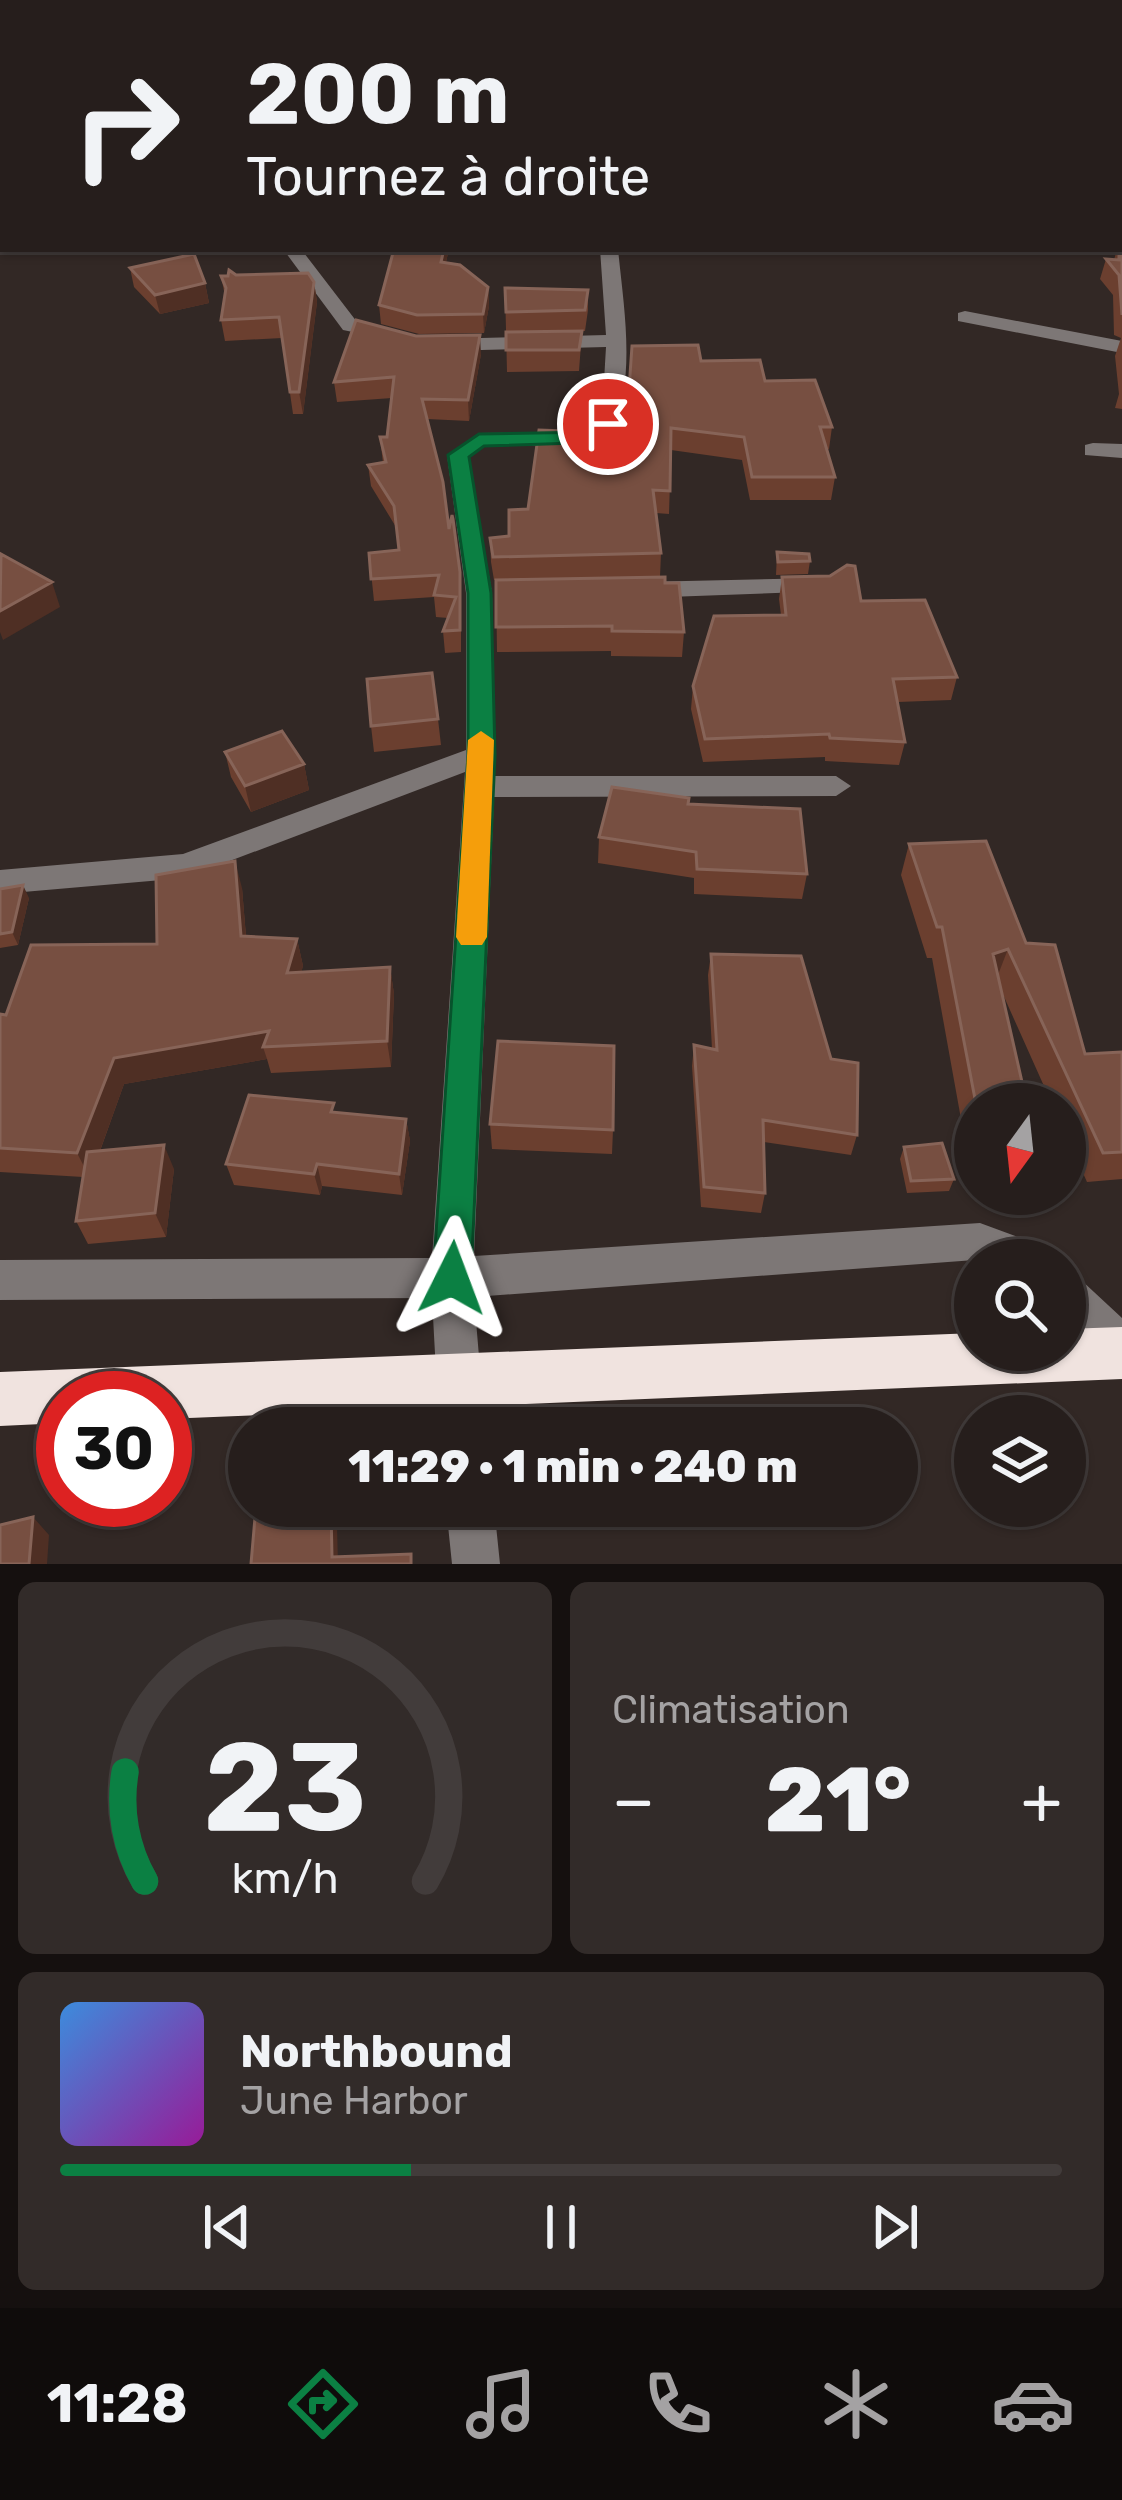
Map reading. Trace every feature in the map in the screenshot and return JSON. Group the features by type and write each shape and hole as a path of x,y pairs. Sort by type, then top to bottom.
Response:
{"highway":[{"path":"0,1399 460,1405 1122,1350"}],"street":[{"path":"294,252 350,326 417,345 616,341"},
{"path":"460,1405 452,1278 491,592 458,455 479,440 598,438 608,424 616,341 609,252"},
{"path":"965,317 1122,347"},
{"path":"1094,450 1122,451"},
{"path":"618,590 826,586"},
{"path":"0,882 185,866 481,771 836,786"},
{"path":"0,1280 452,1278 954,1244"},
{"path":"1086,1315 1122,1350"},
{"path":"472,1527 476,1564"}],"building":[{"path":"393,252 443,252 441,262 460,265 488,287 483,314 417,315 379,305"},
{"path":"1122,252 1122,315 1119,275 1106,259 1119,260"},
{"path":"194,254 205,283 155,295 130,268"},
{"path":"229,270 236,275 308,273 314,282 299,392 290,392 279,317 221,320 226,288 221,276 228,276"},
{"path":"505,288 588,290 585,310 506,312"},
{"path":"356,320 416,336 480,335 468,400 422,399 443,482 449,529 452,515 453,519 460,572 460,630 443,631 456,597 434,595 439,575 371,579 369,553 399,550 394,506 368,465 386,462 380,437 387,437 394,377 334,382"},
{"path":"582,331 579,350 506,350 506,332"},
{"path":"698,345 701,361 760,360 765,381 815,380 832,427 820,427 835,477 752,477 744,437 671,428 670,491 653,490 661,553 493,557 490,538 509,536 509,510 528,509 539,430 626,433 632,346"},
{"path":"777,552 809,554 810,561 778,562"},
{"path":"1,554 52,582 0,611"},
{"path":"847,565 855,566 861,601 925,600 957,677 893,679 905,742 830,738 829,734 705,739 693,686 714,616 786,615 782,577 830,576"},
{"path":"665,577 665,583 679,583 684,632 612,631 612,626 496,627 496,580"},
{"path":"432,673 438,719 371,726 367,679"},
{"path":"282,731 304,764 245,786 225,752"},
{"path":"612,787 689,798 688,804 800,809 807,874 697,869 696,852 599,837"},
{"path":"986,841 1026,943 1055,945 1085,1054 1122,1052 1122,1152 1103,1153 1086,1116 1086,1083 1070,1083 1008,949 993,954 1022,1083 972,1083 942,927 937,927 909,844"},
{"path":"235,861 241,936 297,939 287,973 390,967 387,1041 263,1047 269,1031 114,1058 77,1153 0,1148 0,1014 6,1015 31,945 157,944 156,875"},
{"path":"23,885 12,932 0,934 0,889"},
{"path":"711,954 801,956 831,1059 858,1063 857,1135 763,1120 765,1193 704,1187 694,1045 717,1050"},
{"path":"498,1041 614,1046 613,1130 490,1124"},
{"path":"249,1095 334,1103 331,1112 406,1119 399,1174 317,1164 314,1174 226,1164"},
{"path":"942,1143 954,1179 911,1181 904,1147"},
{"path":"164,1145 155,1213 76,1221 87,1152"},
{"path":"33,1517 29,1564 0,1564 0,1525"},
{"path":"254,1527 331,1527 332,1557 411,1554 411,1564 251,1564"}],"slow traffic":[{"path":"472,937 481,740"}],"route":[{"path":"452,1278 482,755 479,593 458,455 479,440 598,438 608,424"}]}
